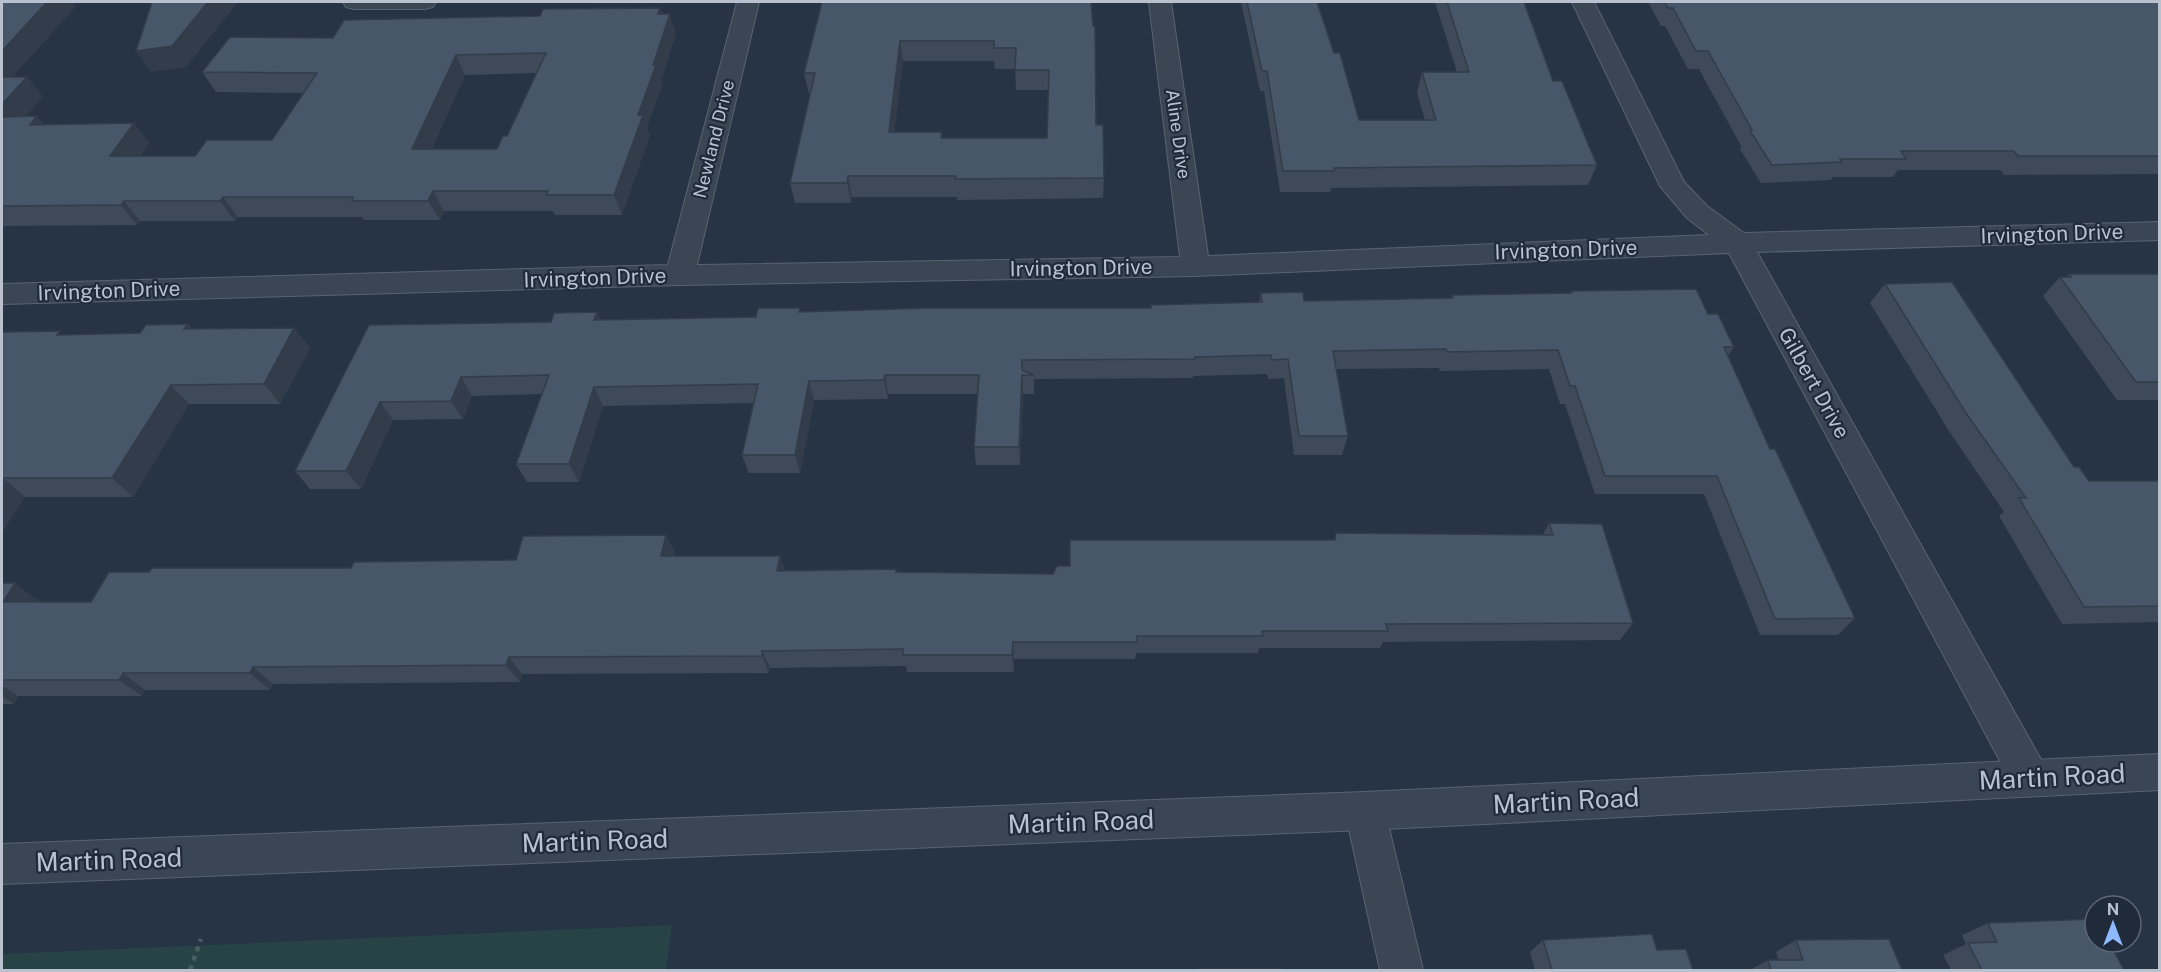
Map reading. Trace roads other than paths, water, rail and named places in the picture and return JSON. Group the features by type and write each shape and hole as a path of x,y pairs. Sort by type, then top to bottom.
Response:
{"street":[{"path":"354,2 425,2"},
{"name":"Newland Drive","path":"680,275 747,2"},
{"name":"Aline Drive","path":"1160,2 1195,266"},
{"name":"Gilbert Drive","path":"1583,2 1673,186 1697,212 1738,243 2030,778"},
{"name":"Irvington Drive","path":"2,294 680,275 1195,266 1738,243 2160,231"},
{"name":"Martin Road","path":"2,864 1365,811 2160,772"},
{"path":"1365,811 1402,970"}]}
